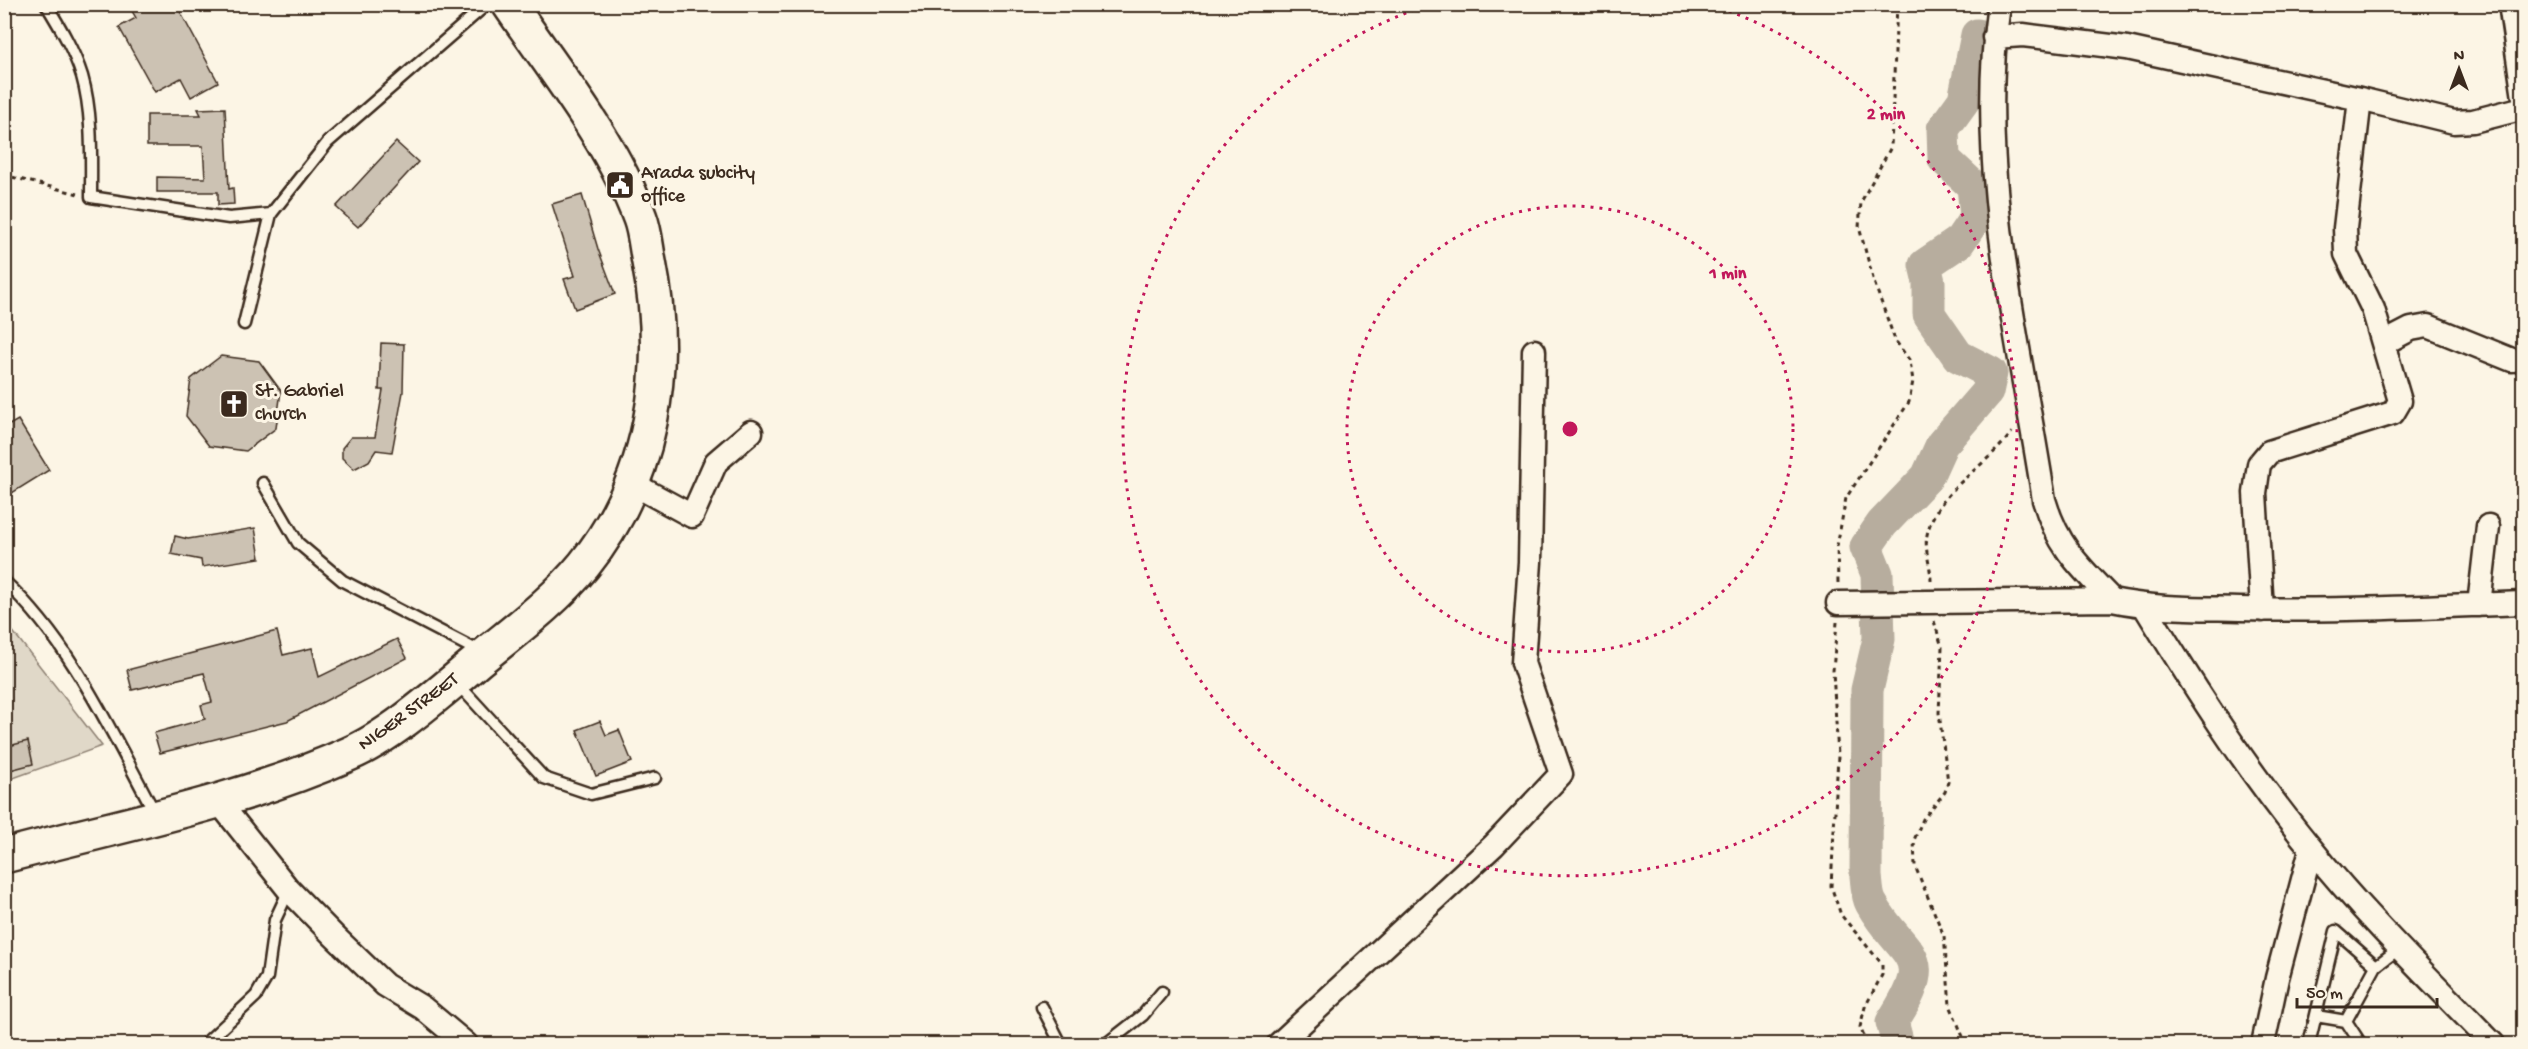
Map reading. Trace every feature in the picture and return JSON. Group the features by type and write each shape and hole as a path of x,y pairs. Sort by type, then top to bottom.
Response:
{"main road":[{"name":"NIGER STREET","path":"4,856 159,819 352,754 414,713 529,619 582,567 609,530 633,484 646,444 659,358 656,295 641,221 620,171 509,4"}],"street":[{"path":"1999,4 1994,37 1991,136 2003,252 2044,500 2052,529 2072,558 2112,600"},
{"path":"2510,4 2520,49 2523,98"},
{"path":"1994,37 2023,34 2118,46 2454,122 2473,121 2523,108"},
{"path":"2262,610 2255,493 2259,464 2269,452 2393,413 2400,400 2373,309 2346,254 2345,228 2360,99"},
{"path":"2384,343 2411,329 2428,326 2512,360"},
{"path":"1279,1044 1494,845 1561,774 1523,663 1530,562 1534,351"},
{"path":"633,484 692,516 716,462 752,432"},
{"path":"2479,605 2488,526"},
{"path":"1838,603 2112,600 2145,607 2262,610 2523,603"},
{"path":"2145,607 2200,697 2252,773 2311,849 2400,948 2493,1044"},
{"path":"218,801 289,890 386,985 423,1008 466,1044"},
{"path":"2263,1044 2277,978 2311,849"}],"lane":[{"path":"46,4 65,34 82,76 91,145 91,197 229,218 271,214"},
{"path":"244,324 271,214 328,142 487,4"},
{"path":"263,483 298,543 343,581 485,654"},
{"path":"4,582 21,597 61,648 87,689 159,819"},
{"path":"454,680 544,778 591,794 655,778"},
{"path":"209,1040 256,996 267,977 276,920 289,890"},
{"path":"2311,1043 2336,931 2376,966"},
{"path":"2346,1020 2376,966 2400,948"},
{"path":"1106,1044 1143,1015 1162,992"},
{"path":"1042,1007 1061,1044"},
{"path":"2316,1016 2346,1020"},
{"path":"2346,1020 2361,1044"}],"path":[{"path":"1867,1044 1860,1027 1865,1007 1882,975 1882,964 1841,915 1831,885 1838,756 1833,671 1838,603 1837,546 1846,498 1910,402 1913,381 1910,361 1895,340 1874,282 1859,227 1861,202 1891,147 1897,4"},
{"path":"4,175 91,197"},
{"path":"1966,1044 1950,1005 1944,936 1915,866 1914,840 1923,819 1945,792 1948,782 1939,713 1942,647 1930,601 1931,570 1926,537 1946,497 2003,444 2030,408"}],"shaded area":[{"path":"4,620 102,746 5,781 4,781"}],"building":[{"path":"128,4 176,4 218,82 191,97 181,78 155,92 119,27 136,18"},
{"path":"225,108 229,189 233,188 234,204 218,205 218,192 157,192 157,177 205,178 203,146 147,146 147,115 201,115 198,109"},
{"path":"396,142 418,162 358,227 336,207"},
{"path":"582,195 598,249 615,294 575,309 564,279 575,276 552,204"},
{"path":"381,343 404,344 403,392 392,452 376,450 369,461 354,469 342,458 342,448 351,437 375,437 383,390 379,390"},
{"name":"St. Gabriel church","path":"221,356 259,361 281,391 276,428 246,451 209,446 186,416 191,379"},
{"path":"18,420 49,470 4,498 4,428"},
{"path":"255,528 260,558 202,567 201,560 171,554 175,536 188,539"},
{"path":"277,631 283,655 312,648 319,677 397,639 407,658 287,721 160,753 154,733 205,719 201,705 212,702 204,673 132,690 127,670"},
{"path":"600,721 606,735 619,730 632,762 596,776 577,730"},
{"path":"28,741 33,764 10,770 5,747"}],"waterway":[{"path":"1898,1044 1892,1022 1906,999 1913,981 1914,968 1911,957 1871,903 1866,876 1867,690 1879,639 1877,574 1866,547 1882,524 1927,477 1942,444 1987,392 1991,373 1958,356 1929,314 1929,282 1925,265 1959,242 1976,217 1973,186 1944,159 1943,129 1964,100 1977,35"}],"place":[{"name":"Arada subcity office","path":"620,185"},
{"name":"St. Gabriel church","path":"234,404"}]}
